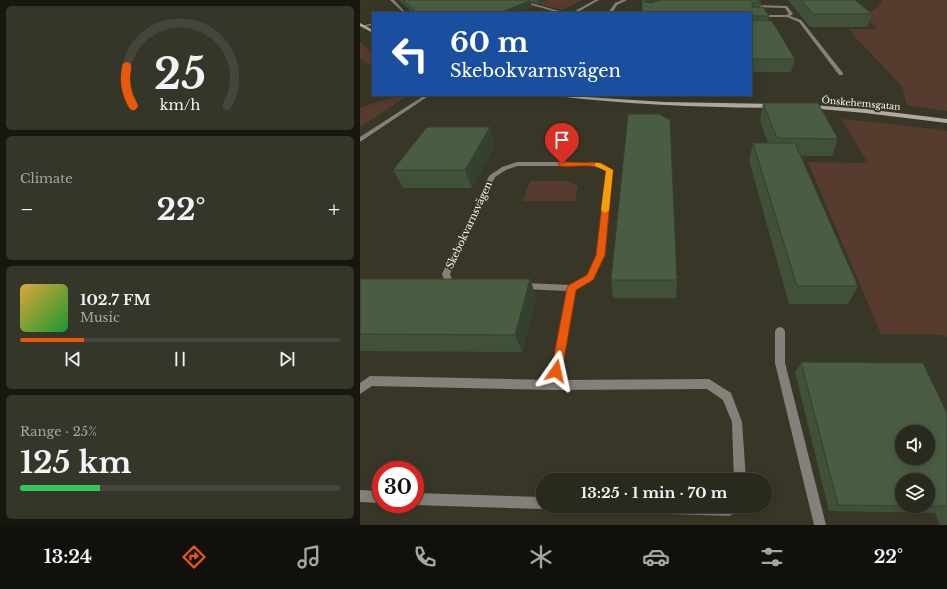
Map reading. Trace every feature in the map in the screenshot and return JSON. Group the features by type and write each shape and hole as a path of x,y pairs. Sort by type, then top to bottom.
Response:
{"street":[{"path":"392,0 405,12"},
{"path":"530,0 529,3 560,12"},
{"path":"575,12 597,0"},
{"path":"611,12 616,4 626,0"},
{"path":"747,6 786,7 791,14 787,16"},
{"path":"752,16 771,18 787,16 800,21 841,74"},
{"path":"362,25 372,24"},
{"path":"362,25 372,31"},
{"path":"360,140 426,96"},
{"path":"564,96 592,100 630,102 778,106"},
{"name":"Önskehemsgatan","path":"801,106 865,111 947,121"},
{"name":"Skebokvarnsvägen","path":"466,285 458,285 448,281 446,274 492,176 507,166 517,164 601,165 609,170 601,255 590,278 572,288"},
{"path":"511,286 572,288 554,384"},
{"path":"780,331 780,363 820,525"},
{"path":"360,389 370,381 554,384 709,384 727,397 736,422 740,473"},
{"path":"360,496 372,497"},
{"path":"424,498 536,503"}],"shaded area":[{"path":"548,0 582,0 562,10 535,3"},
{"path":"882,0 947,0 947,111 907,105 902,86 849,29 878,29 855,10 873,11"},
{"path":"360,42 372,51 372,67 360,58"},
{"path":"395,96 407,96 360,127 360,108"},
{"path":"841,119 947,131 947,338 945,335 881,334 808,162 868,163"},
{"path":"530,181 567,181 578,186 575,201 523,201"}],"building":[{"path":"403,0 531,0 502,12 416,12"},
{"path":"642,0 650,0 644,2 651,3 661,0 759,0 761,2 752,3 752,7 763,7 769,16 753,16 752,20 752,12 642,12"},
{"path":"801,0 855,0 872,14 813,14"},
{"path":"752,20 772,21 795,59 752,59"},
{"path":"763,103 818,103 838,139 777,138"},
{"path":"628,114 659,114 670,120 677,280 611,280"},
{"path":"427,127 490,127 465,170 393,170"},
{"path":"753,143 795,143 858,286 797,286"},
{"path":"360,279 530,279 515,335 360,334"},
{"path":"801,362 923,363 947,413 947,506 935,506 935,473 895,473 895,506 838,505"}],"slow traffic":[{"path":"598,165 601,165 609,170 605,210"}],"route":[{"path":"556,371 572,288 590,278 601,255 609,170 601,165 562,164"}]}
